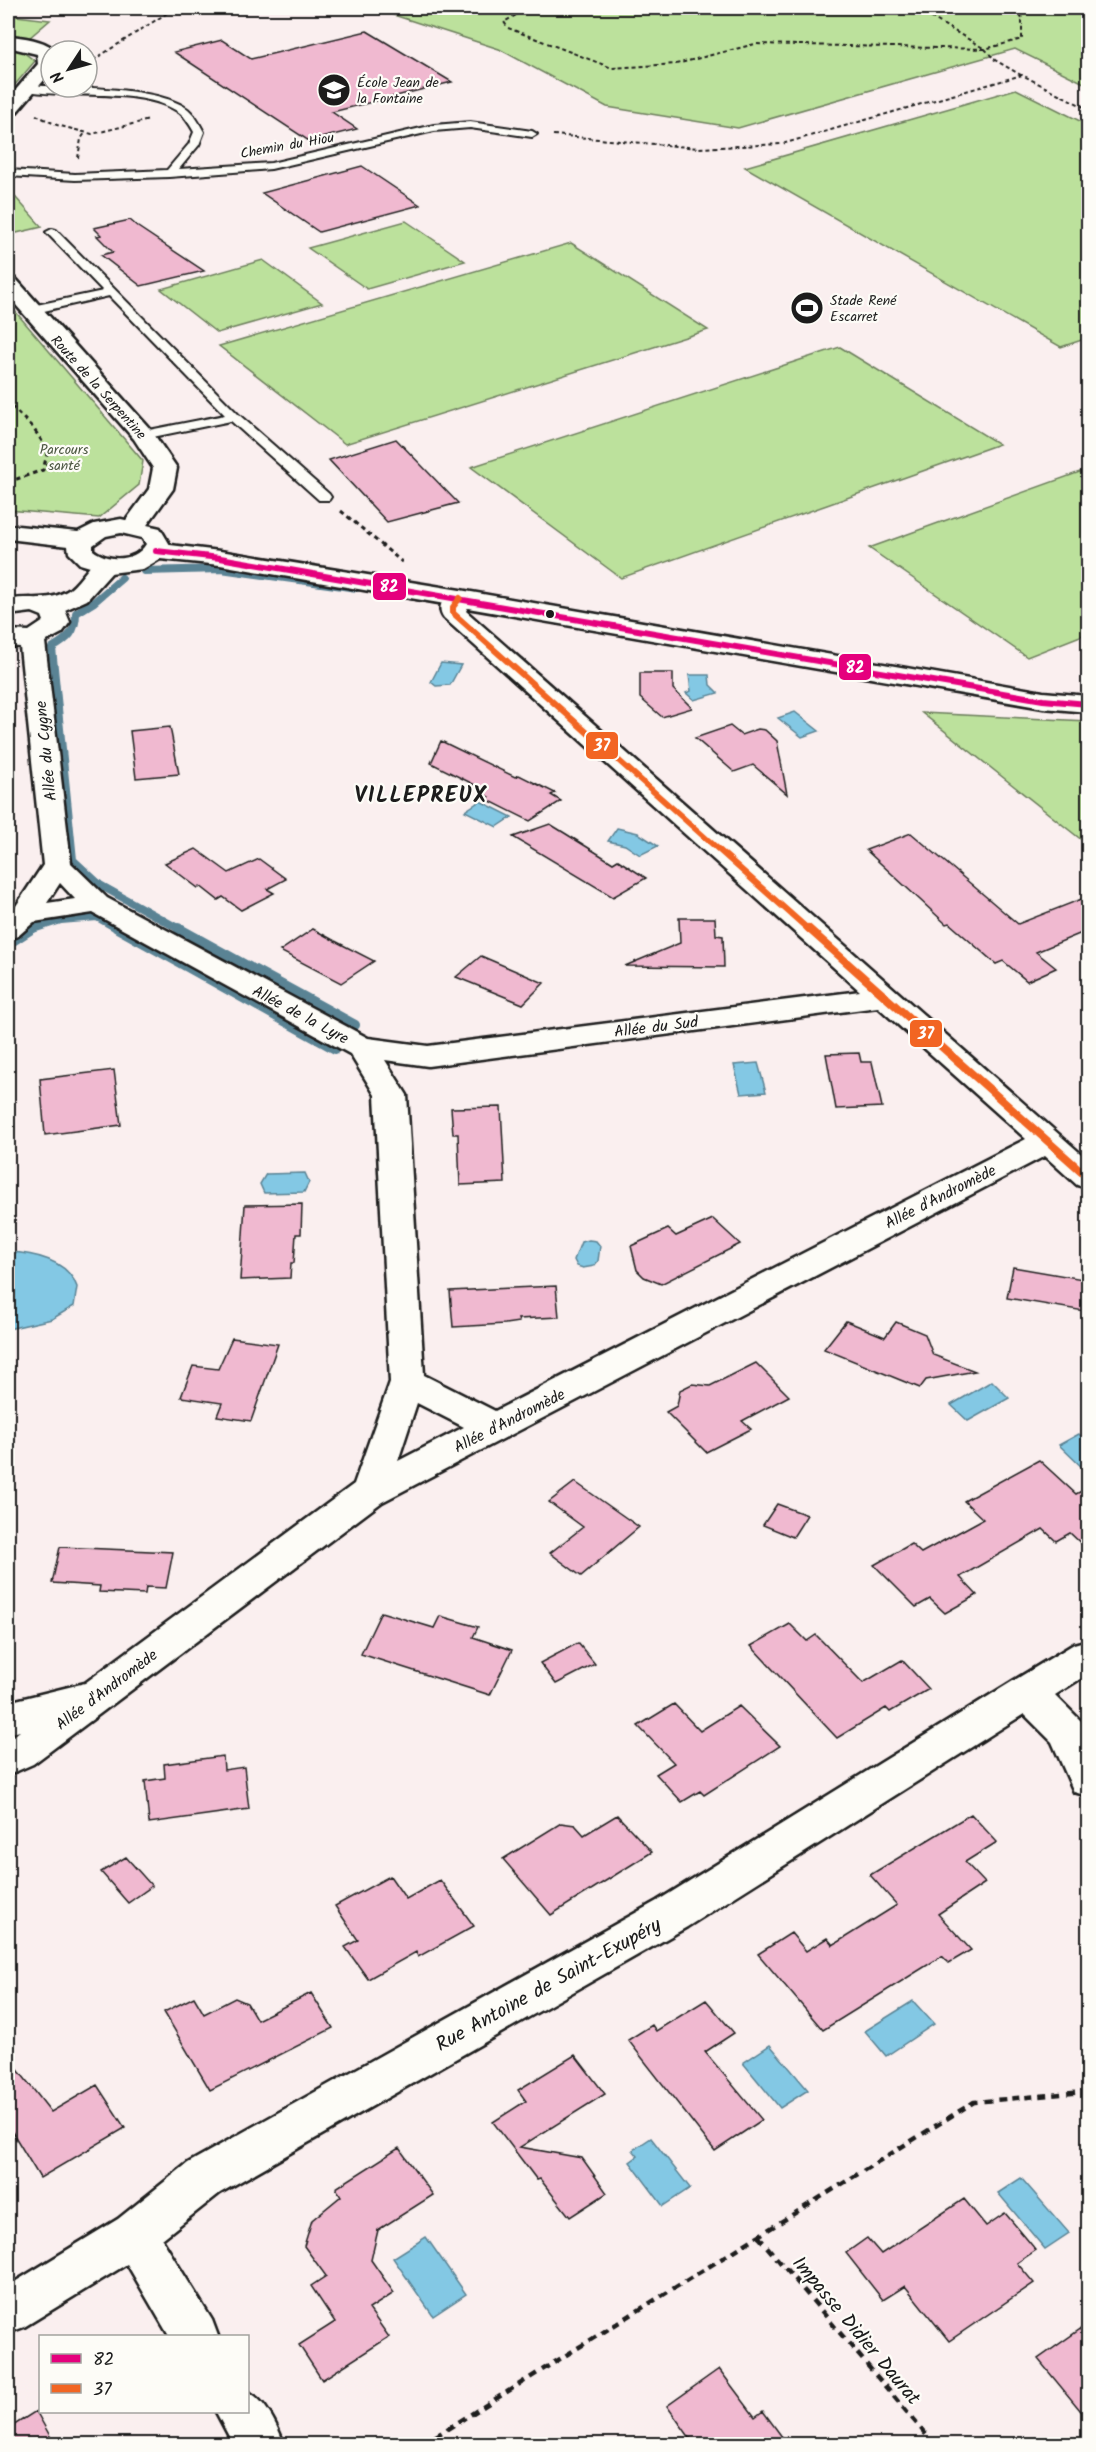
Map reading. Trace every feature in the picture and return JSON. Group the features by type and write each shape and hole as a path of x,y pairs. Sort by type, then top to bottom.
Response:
{"street":[{"path":"8,42 22,43 46,51 47,65 8,110"},
{"name":"Route de la Serpentine","path":"8,284 143,435 165,468 161,489 133,527"},
{"path":"121,526 133,527 151,533 158,544 150,556 130,564 105,565 86,558 81,553 80,547 83,540 98,531 121,526"},
{"path":"8,532 83,540"},
{"path":"156,550 220,558 460,598 1043,700 1089,704"},
{"path":"49,608 78,595 105,565"},
{"path":"460,598 453,607 453,613 1089,1177"},
{"path":"8,608 31,604 49,608 54,612 57,622 49,632 20,638"},
{"name":"Allée du Cygne","path":"20,638 57,865"},
{"path":"16,922 57,865"},
{"name":"Allée de la Lyre","path":"57,865 97,904 361,1047 391,1095 407,1382 369,1492"},
{"path":"16,922 97,904"},
{"name":"Allée du Sud","path":"361,1047 428,1056 885,997"},
{"path":"391,1095 428,1056"},
{"name":"Allée d'Andromède","path":"8,1759 20,1753 369,1492 1048,1141"},
{"path":"407,1382 495,1427"},
{"name":"Rue Antoine de Saint-Exupéry","path":"8,2311 134,2234 204,2178 672,1914 1089,1654"},
{"path":"1027,1692 1067,1732 1089,1780"},
{"path":"8,1718 100,1693"},
{"path":"134,2234 194,2335"},
{"path":"241,2413 260,2445"}],"lane":[{"path":"27,88 39,89"},
{"path":"99,93 134,96 157,101 182,110 192,119 199,132 194,145 169,174"},
{"name":"Chemin du Hiou","path":"8,173 75,177 169,174 272,166 434,128 470,125 532,134"},
{"path":"52,232 234,417 324,497"},
{"path":"31,310 113,292"},
{"path":"143,435 234,417"}],"path":[{"path":"99,56 176,8"},
{"path":"528,8 504,22 508,28 612,68 676,64 755,44 985,48 1022,39 1022,18 1017,8"},
{"path":"915,8 985,48 995,60 1089,109"},
{"path":"532,134 699,147 782,144 1022,75"},
{"path":"43,99 34,113 39,118 92,134 119,129 182,110"},
{"path":"8,403 33,428 48,450 44,470 8,482"},
{"path":"324,497 404,564"},
{"path":"423,2445 974,2102 1083,2092 1089,2089"},
{"name":"Impasse Didier Daurat","path":"758,2236 934,2445"}],"green space":[{"path":"372,8 1088,8 1088,85 1015,49 738,128 607,107 499,49"},
{"path":"8,15 50,20 29,38 8,36"},
{"path":"8,46 16,47 35,61 8,93"},
{"path":"1016,89 1088,125 1088,338 1061,347 745,167"},
{"path":"8,189 42,227 8,235"},
{"path":"406,221 465,261 367,289 308,248"},
{"path":"571,243 708,330 345,444 219,346"},
{"path":"263,260 322,303 217,333 161,289"},
{"name":"Parcours santé","path":"8,303 143,461 139,485 99,518 8,510"},
{"path":"840,347 999,444 621,578 471,467"},
{"path":"1088,469 1088,633 1027,657 869,548"},
{"path":"922,713 1088,721 1088,845"}],"water":[{"path":"441,663 461,665 450,685 436,686 431,682"},
{"path":"689,675 709,675 710,685 718,693 694,700 686,693 691,691"},
{"path":"795,712 819,731 802,737 778,718"},
{"path":"480,801 512,817 497,827 465,811"},
{"path":"617,828 638,833 658,846 640,855 625,845 608,841"},
{"path":"758,1063 766,1092 741,1094 734,1065"},
{"path":"305,1173 309,1182 304,1192 264,1193 260,1184 266,1174"},
{"path":"596,1241 600,1246 598,1261 594,1266 583,1268 577,1266 574,1260 581,1242"},
{"path":"8,1252 38,1256 66,1270 77,1287 74,1306 52,1319 8,1329"},
{"path":"992,1381 1009,1398 968,1421 951,1405"},
{"path":"1079,1434 1088,1443 1088,1473 1059,1445"},
{"path":"913,2001 934,2024 886,2056 865,2031"},
{"path":"770,2045 808,2090 780,2108 743,2063"},
{"path":"651,2138 690,2188 663,2206 630,2162 638,2156 633,2150"},
{"path":"1021,2178 1069,2233 1045,2249 998,2193"},
{"path":"426,2237 466,2294 433,2316 393,2258"}],"building":[{"name":"École Jean de la Fontaine","path":"367,31 452,82 332,112 357,129 309,141 174,52 222,40 251,59"},
{"path":"362,166 420,205 319,232 262,193"},
{"path":"130,220 204,271 141,286 101,255 113,252 97,236 101,235 94,228"},
{"path":"396,439 458,503 387,522 329,460"},
{"path":"640,673 673,673 673,689 692,708 662,717 640,698"},
{"path":"730,726 741,735 758,729 765,730 777,741 787,794 753,765 734,772 695,738"},
{"path":"170,727 179,774 136,778 130,731"},
{"path":"441,741 515,777 519,775 555,793 551,795 561,801 530,821 486,799 489,797 481,793 485,790 431,763"},
{"path":"550,824 613,863 618,860 646,878 613,897 513,837"},
{"path":"911,833 1018,924 1089,896 1089,930 1036,952 1056,968 1027,981 1003,961 996,964 949,923 946,924 866,850"},
{"path":"196,849 229,873 259,859 286,879 267,889 274,893 241,910 223,897 218,900 200,886 198,888 165,863"},
{"path":"679,918 715,918 716,935 723,936 724,967 625,966 680,943"},
{"path":"313,929 374,961 341,983 280,951"},
{"path":"481,956 544,983 523,1004 456,977"},
{"path":"859,1053 861,1062 872,1062 882,1107 836,1109 826,1054"},
{"path":"114,1070 121,1125 45,1135 40,1079"},
{"path":"501,1107 505,1183 460,1185 458,1134 453,1134 451,1108"},
{"path":"302,1204 301,1234 296,1234 294,1263 291,1263 290,1278 240,1280 245,1205"},
{"path":"713,1219 740,1244 661,1284 644,1277 637,1270 631,1246 668,1229 676,1236"},
{"path":"1013,1267 1089,1280 1084,1311 1007,1298"},
{"path":"556,1286 559,1317 518,1319 519,1322 505,1324 453,1327 450,1291"},
{"path":"846,1321 885,1337 896,1322 925,1334 933,1355 975,1371 926,1380 920,1388 824,1349"},
{"path":"232,1338 278,1344 251,1421 217,1416 222,1403 181,1397 193,1366 218,1369"},
{"path":"756,1363 789,1396 742,1421 751,1429 706,1452 666,1412 677,1406 680,1390 692,1384 710,1386"},
{"path":"1039,1460 1076,1494 1089,1487 1089,1551 1070,1533 1056,1541 1043,1529 960,1577 977,1595 945,1613 930,1599 916,1607 874,1565 911,1544 921,1553 983,1519 964,1501"},
{"path":"575,1482 639,1527 581,1576 550,1553 583,1527 549,1502"},
{"path":"777,1504 807,1515 793,1537 763,1525"},
{"path":"60,1547 173,1552 166,1588 146,1587 145,1594 99,1592 100,1586 52,1583"},
{"path":"381,1612 434,1628 440,1616 478,1627 473,1637 512,1650 490,1695 361,1654"},
{"path":"790,1624 807,1641 816,1635 863,1683 902,1660 929,1689 890,1712 886,1708 837,1738 751,1646"},
{"path":"578,1643 595,1664 556,1684 540,1663"},
{"path":"674,1704 700,1731 739,1706 780,1746 704,1795 700,1791 682,1802 656,1774 674,1763 638,1726"},
{"path":"223,1756 224,1770 244,1767 249,1809 149,1823 145,1781 165,1778 164,1764"},
{"path":"971,1814 997,1842 965,1862 985,1883 938,1914 971,1950 949,1963 942,1956 823,2030 758,1954 791,1933 806,1951 827,1938 833,1945 897,1905 870,1875"},
{"path":"617,1815 652,1852 551,1915 503,1859 561,1823 575,1825 584,1835"},
{"path":"126,1857 152,1886 128,1903 101,1872"},
{"path":"390,1876 406,1899 440,1880 474,1926 418,1957 416,1952 368,1979 345,1947 358,1940 335,1906"},
{"path":"311,1993 333,2028 210,2090 164,2012 194,1997 204,2014 235,1998 247,2003 257,2020"},
{"path":"706,2000 734,2033 705,2052 762,2120 715,2151 628,2040 652,2025 656,2031"},
{"path":"575,2055 605,2094 520,2147 582,2158 607,2193 570,2217 540,2179 537,2180 493,2122 526,2101 518,2090"},
{"path":"8,2057 51,2112 97,2085 125,2128 40,2178 8,2125"},
{"path":"399,2148 433,2195 378,2230 371,2260 394,2293 369,2309 389,2337 322,2380 299,2345 335,2322 311,2286 326,2276 304,2246 312,2220 341,2196 336,2188"},
{"path":"964,2199 986,2226 1005,2213 1036,2250 1017,2263 1034,2283 949,2341 905,2286 883,2300 846,2253 867,2238 881,2254"},
{"path":"1089,2323 1089,2421 1038,2359"},
{"path":"719,2369 755,2417 763,2411 788,2445 695,2445 667,2406"},
{"path":"36,2411 55,2445 8,2445 8,2429"}],"waterway":[{"path":"144,571 221,569 357,588"},
{"path":"122,578 94,602 76,613 73,630 52,648 73,860 100,885 181,930"},
{"path":"30,930 61,920 97,917 120,930"},
{"path":"8,944 33,928"},
{"path":"117,928 335,1049"},
{"path":"178,928 355,1025"}],"transit line":[{"name":"82","path":"156,551 220,558 1043,700 1088,704"},
{"name":"37","path":"460,598 453,607 453,613 1088,1177"}],"place":[{"name":"École Jean de la Fontaine","path":"334,90"},
{"name":"Stade René Escarret","path":"807,308"}],"district":[{"name":"VILLEPREUX","path":"421,794"}]}
